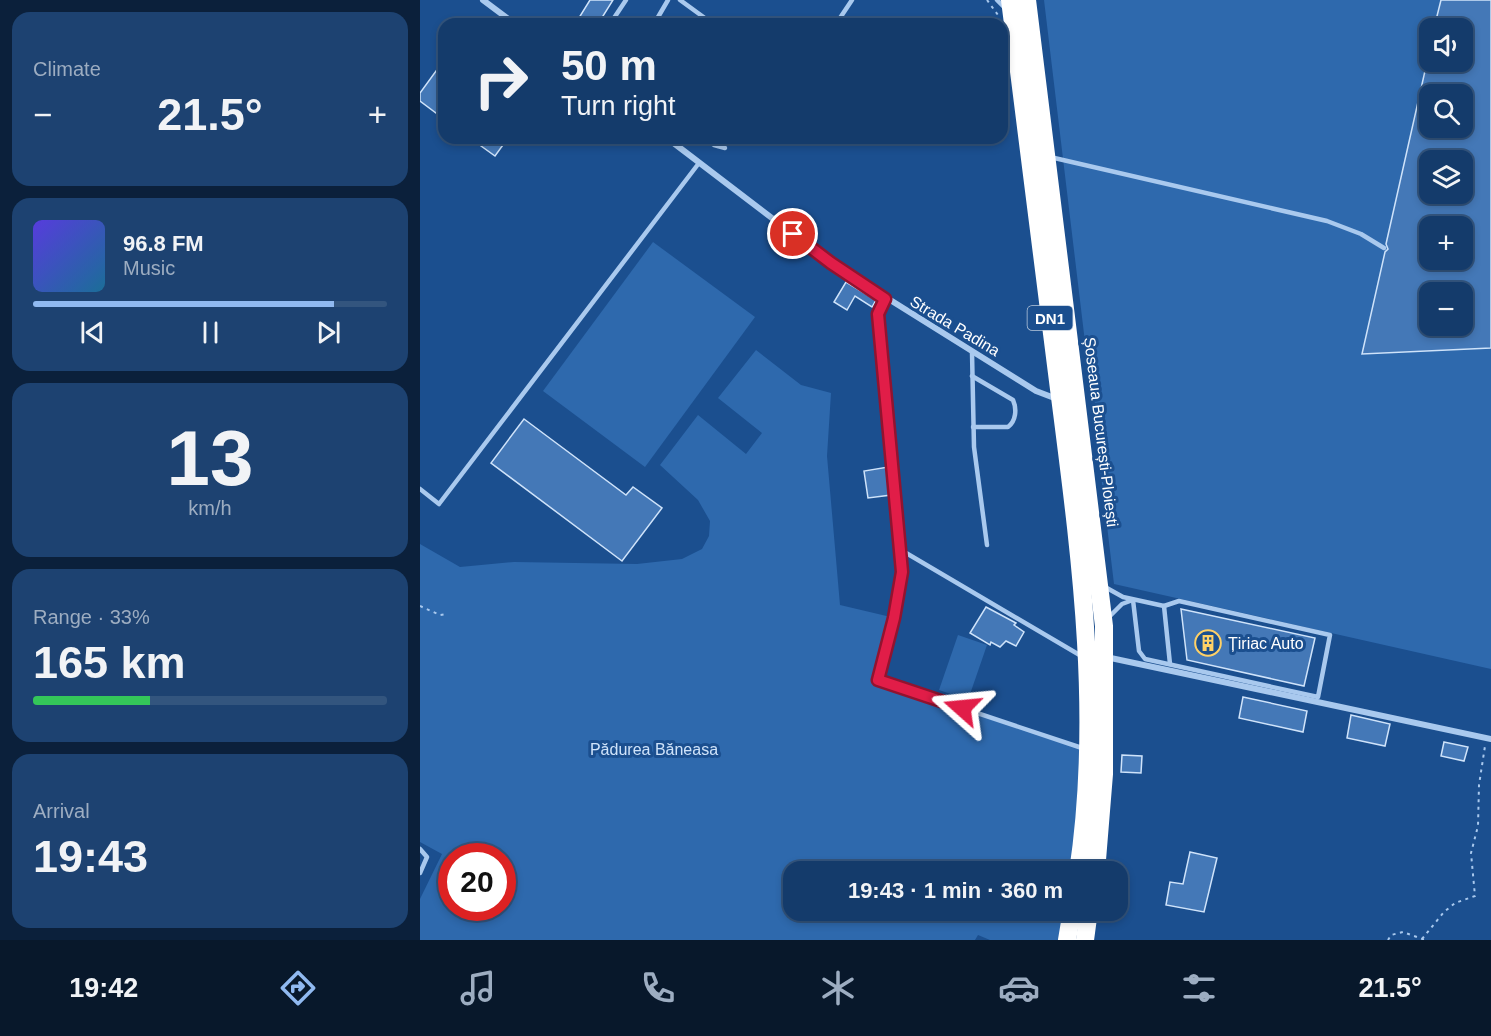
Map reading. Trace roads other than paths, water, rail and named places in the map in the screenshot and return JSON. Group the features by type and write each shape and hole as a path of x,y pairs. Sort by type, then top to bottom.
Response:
{"highway":[{"name":"Șoseaua București-Ploiești","path":"1027,0 1104,626 1096,658 1079,861"},
{"name":"Șoseaua București-Ploiești","path":"1008,24 1060,400 1080,554 1086,621 1096,658 1104,774 1097,861"},
{"path":"1067,940 1070,921"},
{"path":"1084,940 1087,921"}],"street":[{"path":"483,0 507,18"},
{"name":"Strada Padina","path":"675,144 831,263 885,299 1036,391 1060,400"},
{"path":"1096,658 1489,739"}],"lane":[{"path":"614,18 626,0"},
{"path":"658,18 668,0"},
{"path":"680,0 705,18"},
{"path":"840,18 852,0"},
{"path":"997,0 1006,10"},
{"path":"713,144 725,148"},
{"path":"1046,156 1327,221 1361,234 1384,248"},
{"path":"420,489 439,504 699,163"},
{"path":"885,299 878,314 902,572 897,606 878,680 1087,750"},
{"path":"972,352 974,447 987,545"},
{"path":"972,376 1013,400 1016,407 1013,423 1008,427 973,427"},
{"path":"901,550 1096,658"},
{"path":"1100,582 1111,591 1133,600 1164,606 1179,601 1330,635 1318,697 1145,659 1140,655 1133,600"},
{"path":"1104,626 1117,608 1133,600"},
{"path":"1164,606 1170,664"},
{"path":"420,849 427,856 420,873"}],"place":[{"name":"Țiriac Auto","path":"1208,643"}],"park label":[{"name":"Pădurea Băneasa","path":"654,749"}]}
